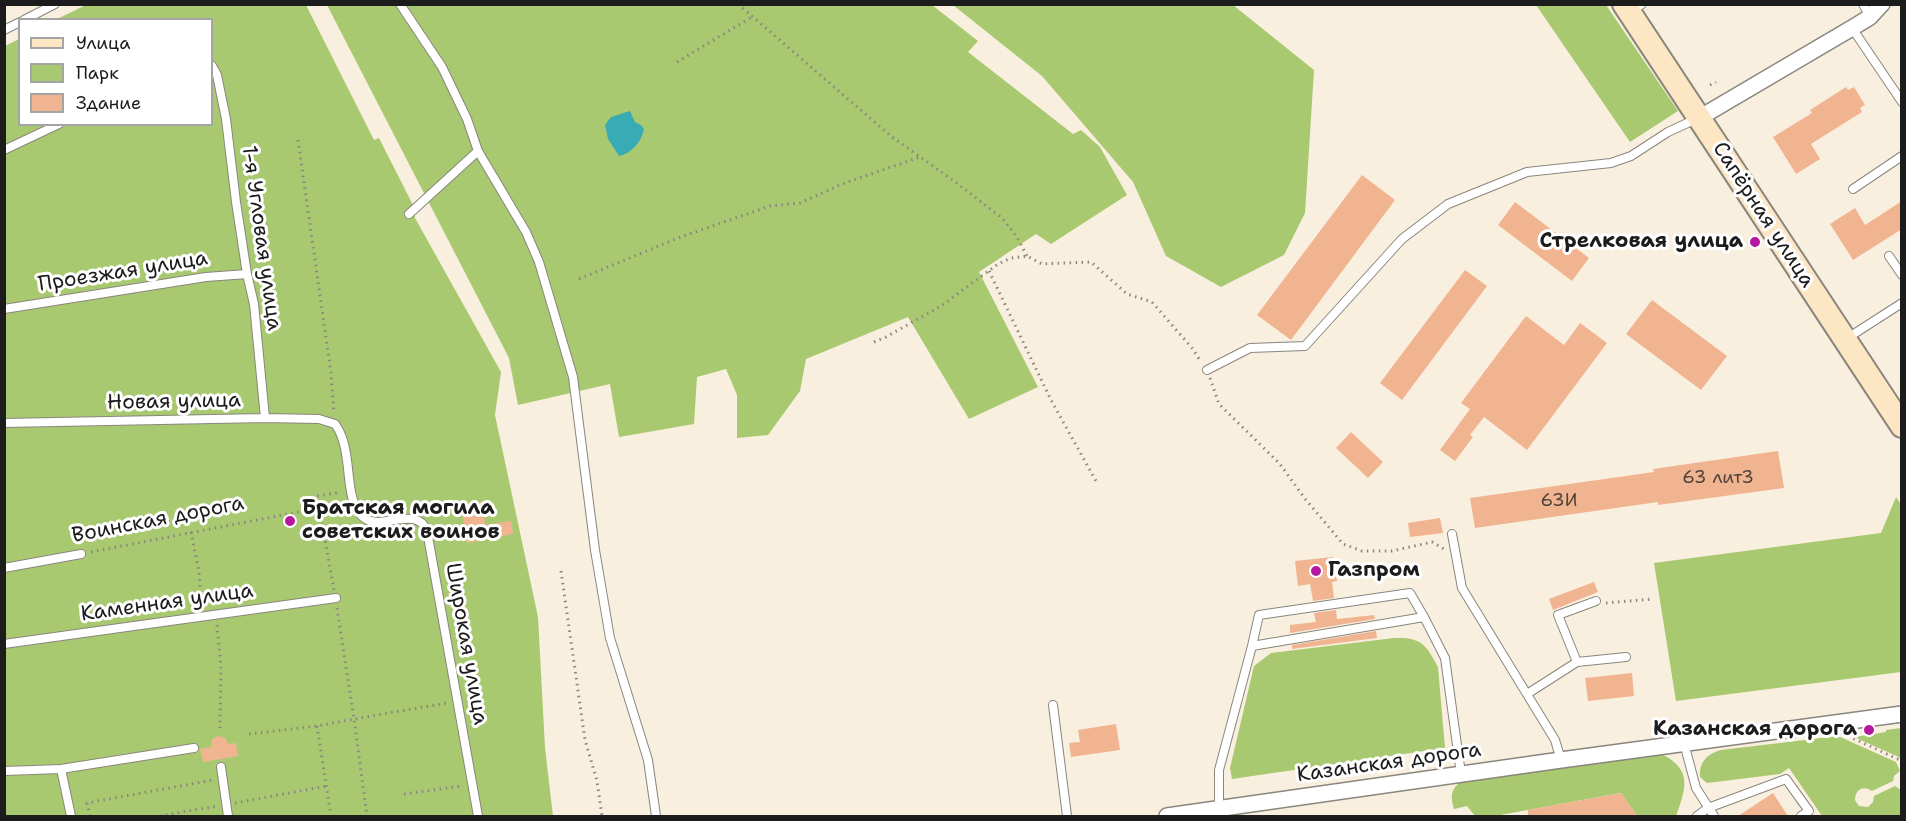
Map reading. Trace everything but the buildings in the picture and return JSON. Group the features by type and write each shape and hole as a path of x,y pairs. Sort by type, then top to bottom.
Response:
{"street":[{"path":"1699,118 1852,28 1867,11 1881,4"},
{"name":"Сапёрная улица","path":"1632,7 1699,118 1902,426"},
{"name":"Казанская дорога","path":"1167,816 1902,714"}],"lane":[{"path":"28,18 55,4"},
{"path":"400,4 442,67 467,119 478,151 526,232 553,305 574,388 595,550 610,638 648,760 656,816"},
{"path":"4,30 18,23"},
{"path":"1852,28 1902,102"},
{"name":"1-я Угловая улица","path":"213,68 217,75 226,119 247,274 254,304 265,418"},
{"path":"1207,370 1250,348 1305,346 1402,239 1448,204 1527,172 1611,163 1631,156 1668,132 1699,118"},
{"path":"4,150 55,126"},
{"path":"409,214 478,151"},
{"path":"1853,189 1902,156"},
{"path":"1889,256 1902,275"},
{"name":"Проезжая улица","path":"4,309 206,277 247,274"},
{"path":"1845,340 1902,303"},
{"name":"Новая улица","path":"4,423 265,418 319,419 337,427"},
{"name":"Широкая улица","path":"337,427 344,441 354,502 360,514 367,520 376,521 418,519 427,531 478,816"},
{"path":"1452,534 1462,588 1555,741 1561,760"},
{"name":"Воинская дорога","path":"4,568 81,554"},
{"path":"1219,809 1219,770 1259,615 1410,593 1445,658 1461,774"},
{"name":"Каменная улица","path":"4,644 336,598"},
{"path":"1577,662 1558,615 1596,600"},
{"path":"1252,646 1424,617"},
{"path":"1527,694 1577,662 1626,657"},
{"path":"1053,705 1067,816"},
{"path":"1684,743 1696,788 1714,816"},
{"path":"4,771 61,769 195,748"},
{"path":"221,767 228,816"},
{"path":"61,769 71,816"},
{"path":"1697,816 1708,808 1786,779 1810,814 1801,816"}],"path":[{"path":"738,4 892,138 1002,218 1017,237 1027,256 1042,264 1091,262 1127,294 1152,302 1207,370 1219,404 1279,463 1343,544 1362,551 1392,551 1432,542 1456,556"},
{"path":"677,62 752,17"},
{"path":"1710,85 1716,82"},
{"path":"298,140 337,427"},
{"path":"579,279 678,238 770,206 800,203 842,184 920,157"},
{"path":"874,342 941,306 998,264 1011,258 1027,256"},
{"path":"989,271 1051,400 1096,481"},
{"path":"352,490 317,496 336,598 367,816"},
{"name":"Воинская дорога","path":"81,554 319,508"},
{"path":"191,532 199,572 203,616"},
{"path":"561,571 585,740 597,781 602,816"},
{"path":"1596,600 1604,603 1653,599"},
{"path":"216,614 221,668 220,728"},
{"path":"249,734 317,726 458,700"},
{"path":"317,726 330,816"},
{"path":"1846,736 1902,761"},
{"path":"90,816 87,803 223,778"},
{"path":"404,794 473,784"},
{"path":"160,816 327,786"}],"green space":[{"path":"86,5 306,5 374,140 379,138 414,207 415,218 501,372 495,415 538,617 545,748 553,816 5,816 5,46 18,40 18,126 213,126 213,18 59,18"},
{"path":"327,5 932,5 978,41 968,52 1073,134 1081,130 1100,147 1127,195 1051,244 1036,234 979,272 1038,387 969,419 908,317 806,359 800,391 768,435 737,438 737,395 726,369 697,377 694,424 619,437 610,384 518,405 509,358"},
{"path":"953,5 1233,5 1314,70 1305,213 1284,255 1221,287 1166,256 1133,182 1042,76"},
{"path":"1536,5 1606,5 1678,111 1630,142"},
{"path":"1896,497 1902,506 1901,672 1676,701 1654,563 1881,533"},
{"path":"1394,638 1411,639 1422,643 1438,667 1445,748 1232,779 1230,768 1254,666 1271,653"},
{"path":"1901,728 1901,758 1854,737 1886,732 1886,730"},
{"path":"1838,736 1896,762 1900,771 1894,776 1893,781 1872,791 1866,788 1860,789 1855,800 1859,806 1868,807 1873,802 1874,796 1895,786 1901,790 1901,816 1822,816 1789,768 1780,774 1707,783 1700,777 1705,759 1721,750"},
{"path":"1661,754 1678,766 1684,780 1676,816 1637,816 1621,793 1495,816 1475,816 1467,806 1454,809 1452,801 1454,788 1460,782"}],"water":[{"path":"630,111 635,122 644,129 635,146 628,153 619,156 608,139 605,125 611,117"}],"place":[{"name":"Стрелковая улица","path":"1755,242"},
{"name":"Братская могила советских воинов","path":"290,521"},
{"name":"Газпром","path":"1316,571"},
{"name":"Казанская дорога","path":"1869,730"}]}
